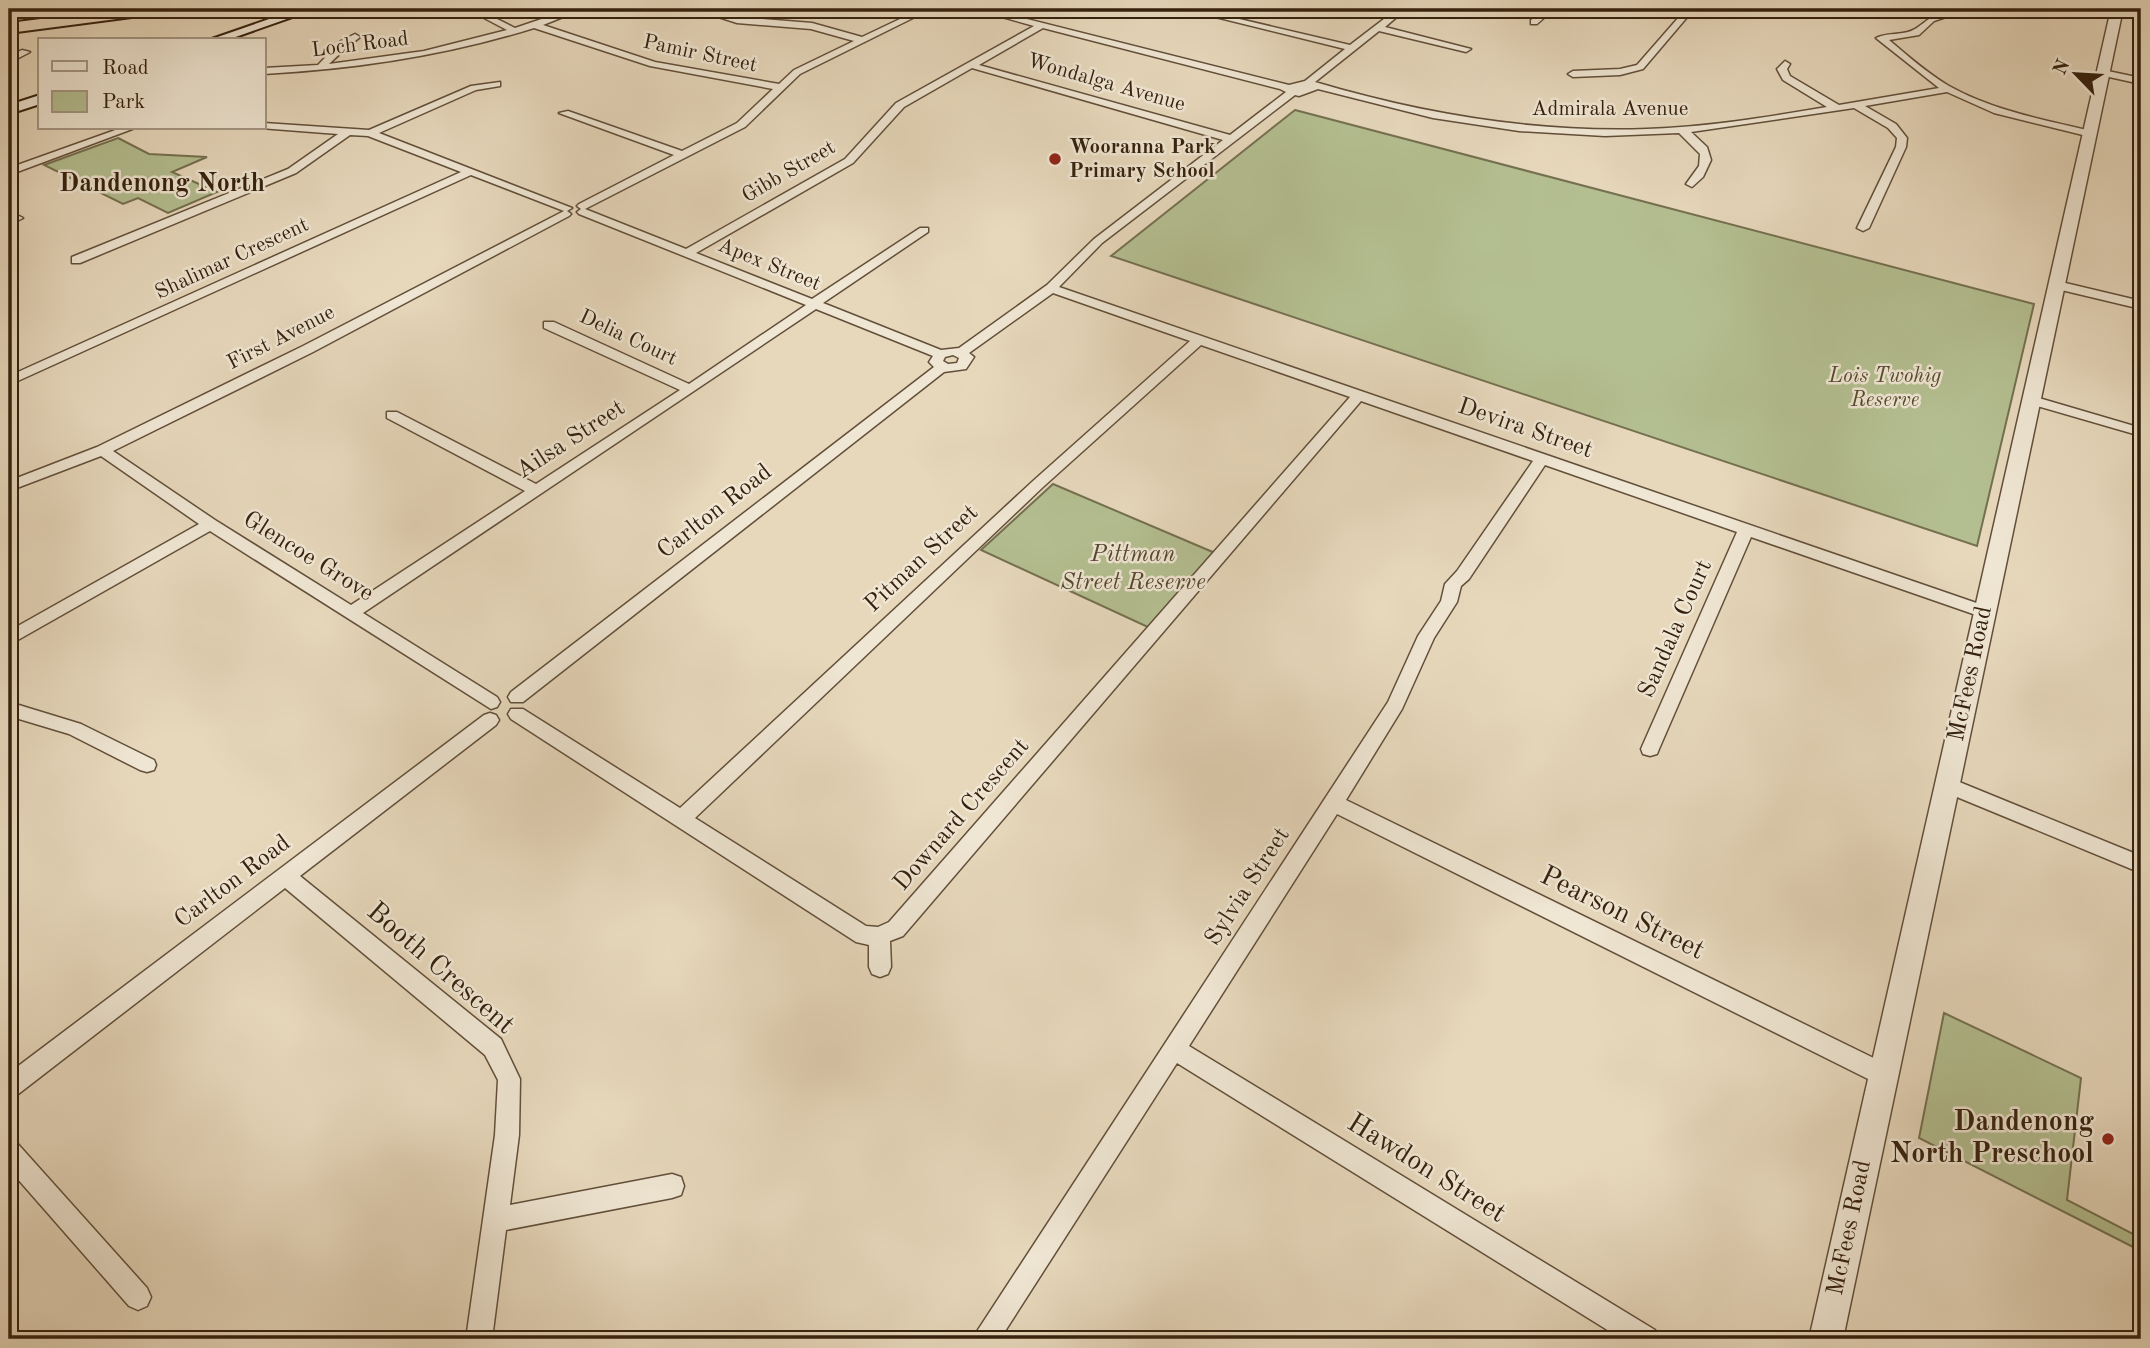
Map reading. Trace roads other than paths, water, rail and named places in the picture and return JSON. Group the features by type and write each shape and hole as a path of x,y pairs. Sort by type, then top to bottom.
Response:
{"highway":[{"path":"9,16 67,9"},
{"path":"9,28 155,9"}],"main road":[{"path":"221,38 309,9"},
{"path":"9,110 38,100"}],"street":[{"path":"471,9 517,32"},
{"name":"Loch Road","path":"266,71 319,69 455,49 517,32 579,9"},
{"path":"698,9 737,20 812,26 862,40"},
{"path":"266,126 370,133 566,211 583,209 741,125 797,72 927,9"},
{"path":"978,9 1303,92 1351,48 1402,9"},
{"path":"1187,9 1351,48"},
{"path":"1534,22 1550,9"},
{"path":"1573,74 1620,72 1640,67 1690,9"},
{"name":"McFees Road","path":"1826,1339 2091,134 2103,73 2111,10"},
{"path":"1946,14 1931,19 1916,33 1881,38 1925,75 1948,89 2004,112 2091,134"},
{"name":"Pamir Street","path":"535,25 653,64 779,87"},
{"name":"Gibb Street","path":"687,253 849,160 900,105 1042,25"},
{"path":"1377,29 1466,49"},
{"path":"319,69 344,43 355,37"},
{"path":"9,60 24,52"},
{"path":"1785,64 1782,69 1786,78 1835,107"},
{"name":"Wondalga Avenue","path":"970,65 1233,139"},
{"path":"2103,73 2141,80"},
{"path":"370,133 474,88 497,84"},
{"name":"Admirala Avenue","path":"1312,85 1432,114 1519,128 1599,132 1682,130 1948,89"},
{"path":"941,361 949,351 962,352 1051,288 1098,241 1233,139 1289,90"},
{"path":"1854,104 1892,126 1902,138 1901,147 1863,228"},
{"path":"564,113 683,155"},
{"path":"9,172 124,130"},
{"path":"1682,130 1702,146 1708,156 1706,166 1692,184"},
{"path":"76,260 292,171 349,131"},
{"name":"Shalimar Crescent","path":"9,381 471,171"},
{"name":"Apex Street","path":"583,209 814,304 941,361"},
{"name":"First Avenue","path":"9,486 102,450 308,349 566,211"},
{"name":"Ailsa Street","path":"351,612 807,312 814,304 924,230"},
{"path":"2057,285 2141,305"},
{"name":"Devira Street","path":"1051,288 1357,397 1542,458 1985,612"},
{"name":"Delia Court","path":"549,325 689,389"},
{"name":"Pitman Street","path":"681,818 1038,484 1199,340"},
{"name":"Carlton Road","path":"9,1087 285,876 490,711 500,722 941,361"},
{"name":"Downard Crescent","path":"879,936 896,929 1357,397"},
{"path":"2032,400 2141,432"},
{"path":"392,415 536,490"},
{"name":"Glencoe Grove","path":"102,450 210,524 351,612 490,711"},
{"name":"Sylvia Street","path":"985,1339 1334,803 1396,704 1426,636 1449,602 1453,584 1464,575 1542,458"},
{"path":"9,639 210,524"},
{"name":"Sandala Court","path":"1650,749 1746,529"},
{"path":"517,706 681,818 863,936 879,936 880,967"},
{"path":"9,709 75,729 147,765"},
{"path":"1947,785 2141,865"},
{"name":"Pearson Street","path":"1334,803 1884,1075"},
{"name":"Booth Crescent","path":"285,876 493,1047 509,1079 507,1135 479,1339"},
{"name":"Hawdon Street","path":"1174,1049 1646,1339"},
{"path":"9,1151 138,1297"},
{"path":"496,1220 672,1186"}],"place":[{"name":"Wooranna Park Primary School","path":"1055,159"},
{"name":"Dandenong North Preschool","path":"2108,1139"}],"district":[{"name":"Dandenong North","path":"162,184"}],"park label":[{"name":"Lois Twohig Reserve","path":"1885,388"},
{"name":"Pittman Street Reserve","path":"1133,569"}]}
